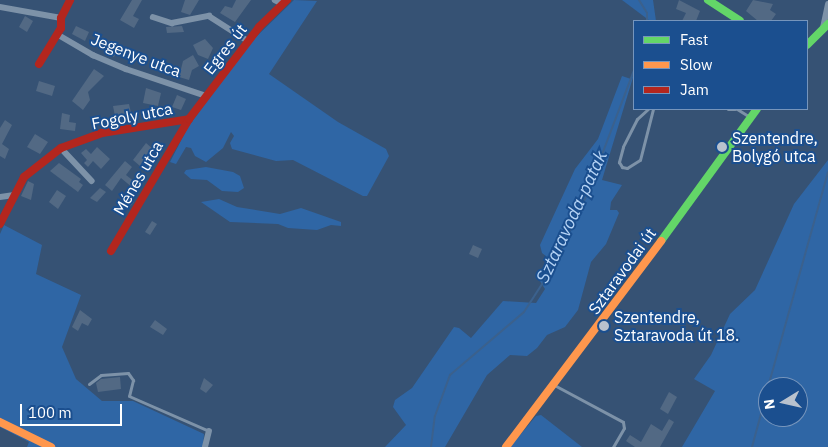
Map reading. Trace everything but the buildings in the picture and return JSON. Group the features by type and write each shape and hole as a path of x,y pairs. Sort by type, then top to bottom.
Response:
{"street":[{"path":"39,64 58,34 61,18 70,0"},
{"path":"276,0 285,2"},
{"path":"708,0 738,20"},
{"name":"Egres út","path":"189,119 248,42 285,2"},
{"path":"808,44 825,26 828,5"},
{"path":"0,7 61,18"},
{"path":"153,17 172,23 210,16 248,42"},
{"name":"Jegenye utca","path":"58,34 118,66 206,96"},
{"name":"Sztaravodai út","path":"506,447 555,385 756,110"},
{"name":"Fogoly utca","path":"0,224 24,177 61,148 102,133 189,119"},
{"name":"Ménes utca","path":"111,251 189,119"},
{"path":"61,148 92,181"},
{"path":"0,197 14,196"},
{"path":"0,422 52,447"},
{"path":"205,447 209,431"}],"lane":[{"path":"647,110 637,119 624,147 619,162 622,167 628,168 640,160 653,110"},
{"path":"738,110 751,117"},
{"path":"89,384 100,375 128,373 133,380 129,396 209,431"},
{"path":"555,385 622,422 624,428 613,447"}],"shaded area":[{"path":"294,0 317,1 269,74 338,122 386,149 389,156 367,196 363,196 293,160 276,161 232,149 230,143 234,136 231,132 223,148 206,162 195,156 191,148 186,147 176,164 170,162 188,127 250,43"},
{"path":"622,0 653,0 656,20 649,20"},
{"path":"622,76 631,79 633,76 602,180 622,185 611,202 610,210 617,210 619,213 606,244 591,262 578,310 565,327 547,335 537,348 527,356 510,355 487,375 445,447 385,447 406,425 393,407 395,400 412,388 454,327 459,328 471,338 503,301 536,303 545,289 538,278 546,266 547,257 542,253 540,245 575,169 598,139"},
{"path":"828,160 828,447 682,447 715,391 694,379 711,355 730,314 755,290 794,204"},
{"path":"206,167 233,172 240,176 244,188 238,192 222,191 207,180 191,179 184,173 186,170"},
{"path":"219,199 237,207 280,214 301,208 341,222 341,226 331,225 317,230 288,228 278,224 230,222 201,202"},
{"path":"4,225 42,245 36,274 81,295 62,347 76,379 102,401 133,401 204,434 203,447 27,447 29,442 0,427 0,234"},
{"path":"541,415 582,447 510,447 536,416"}],"waterway":[{"name":"Sztaravoda-patak","path":"639,0 647,13 647,20"},
{"name":"Sztaravoda-patak","path":"431,447 435,416 450,375 524,312 553,267 587,194 633,73"},
{"path":"771,377 828,172"},
{"path":"752,447 758,425"}],"traffic: fast":[{"path":"708,0 738,20"},
{"path":"808,44 828,24"},
{"path":"661,241 756,110"}],"traffic: slow":[{"path":"506,447 661,241"},
{"path":"0,422 51,447"}],"traffic: jam":[{"path":"39,64 61,28 61,18 70,0"},
{"path":"111,251 189,119 259,27 287,0"},
{"path":"0,224 24,177 61,148 102,133 189,119"}],"place":[{"name":"Szentendre, Bolygó utca","path":"722,147"},
{"name":"Szentendre, Sztaravoda út 18.","path":"604,326"}]}
